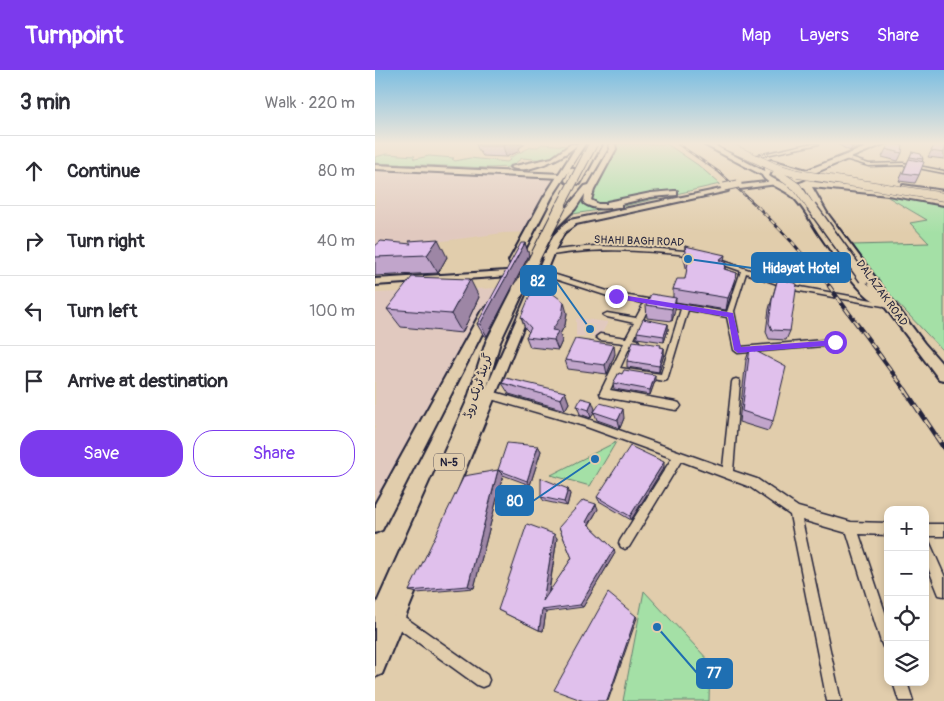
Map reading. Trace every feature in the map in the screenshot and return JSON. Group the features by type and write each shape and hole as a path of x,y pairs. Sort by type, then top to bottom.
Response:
{"highway":[{"name":"گرینڈ ٹرنک روڈ","path":"375,523 497,292 563,173"},
{"path":"572,173 570,181 579,181 583,173"},
{"name":"گرینڈ ٹرنک روڈ","path":"375,634 475,401 493,342 578,173"}],"main road":[{"path":"762,173 944,200"},
{"path":"777,173 782,176 790,173"},
{"path":"779,173 792,186 815,173"},
{"path":"779,173 797,187 880,300"},
{"path":"804,173 808,177 888,193 944,200"},
{"name":"DALAZAK ROAD","path":"782,176 857,280 880,300 944,384"},
{"path":"808,177 944,193"},
{"name":"DALAZAK ROAD","path":"808,177 811,195 823,214 920,346 944,375"}],"street":[{"path":"510,173 561,176"},
{"path":"547,232 581,196 594,173"},
{"path":"600,173 587,198 588,203 595,206 610,206 674,193"},
{"path":"607,173 594,194 594,201 610,204 651,195 700,192 739,186 782,176"},
{"path":"739,186 765,175"},
{"path":"375,667 491,395 533,277 551,252 560,232 566,226 725,188"},
{"name":"SHAHI BAGH ROAD","path":"537,256 551,252 618,249 700,255"},
{"path":"708,258 794,288 880,300"},
{"path":"744,271 730,311 738,350 835,342"},
{"path":"375,282 507,274"},
{"path":"533,277 556,277 616,296 731,315"},
{"path":"648,301 604,393 676,406"},
{"path":"616,370 664,378 668,348 675,327 685,308"},
{"path":"607,315 655,323"},
{"path":"600,337 646,344"},
{"path":"728,474 735,382"},
{"path":"491,395 585,422 753,483 795,512 851,528 884,529"},
{"path":"625,543 678,457"},
{"path":"795,512 834,701"},
{"path":"851,528 888,641"},
{"path":"929,530 944,530"},
{"path":"928,551 944,590"},
{"path":"396,618 483,680"},
{"path":"901,686 906,701"}],"shaded area":[{"path":"375,173 496,173 562,177 529,232 503,233 391,248 375,248"},
{"path":"499,288 375,523 375,293"},
{"path":"576,318 608,322 600,337 576,336"}],"green space":[{"path":"598,173 708,173 720,184 619,207 566,215"},
{"path":"883,194 944,205 944,352 887,292 853,245 929,243 910,223 927,220"},
{"path":"616,442 590,486 551,475"},
{"path":"644,591 710,662 709,701 623,701"}],"building":[{"path":"438,239 427,255 375,257 375,246 381,241 411,244 409,241"},
{"path":"521,243 525,243 480,324 477,324"},
{"path":"685,246 725,255 719,260 726,263 724,269 737,273 728,298 673,289 677,279 685,279 688,263"},
{"path":"412,277 470,279 451,314 387,309"},
{"path":"778,278 797,284 790,331 772,330 769,323 772,300"},
{"path":"536,281 564,302 562,315 552,330 558,331 554,340 526,337 531,328 521,317"},
{"path":"651,294 676,298 672,309 646,305"},
{"path":"643,319 668,324 664,336 637,332"},
{"path":"575,339 614,345 605,365 565,360"},
{"path":"633,341 661,345 660,347 664,348 659,366 627,361"},
{"path":"750,348 786,367 773,421 742,411"},
{"path":"624,370 655,375 650,390 613,383 619,373 622,374"},
{"path":"506,378 565,392 561,399 502,383"},
{"path":"581,398 592,401 589,410 577,406"},
{"path":"600,403 623,409 618,420 594,412"},
{"path":"507,443 538,446 527,481 498,470"},
{"path":"630,446 664,462 630,516 597,497"},
{"path":"498,470 468,586 409,591 464,476"},
{"path":"541,478 568,489 564,502 541,497"},
{"path":"583,500 596,504 586,522 614,549 580,605 542,610 539,630 498,610 527,524 554,534 543,601 572,558 559,527"},
{"path":"608,593 636,616 607,701 584,701 554,690"}],"railway":[{"path":"721,173 758,207"},
{"path":"758,207 792,242 830,287"},
{"path":"829,286 906,391"},
{"path":"905,390 944,448"}],"place":[{"name":"Hidayat Hotel","path":"688,259"},
{"name":"82","path":"590,329"},
{"name":"80","path":"595,459"},
{"name":"77","path":"657,627"}],"route":[{"path":"616,296 731,315 738,350 835,342"}]}
